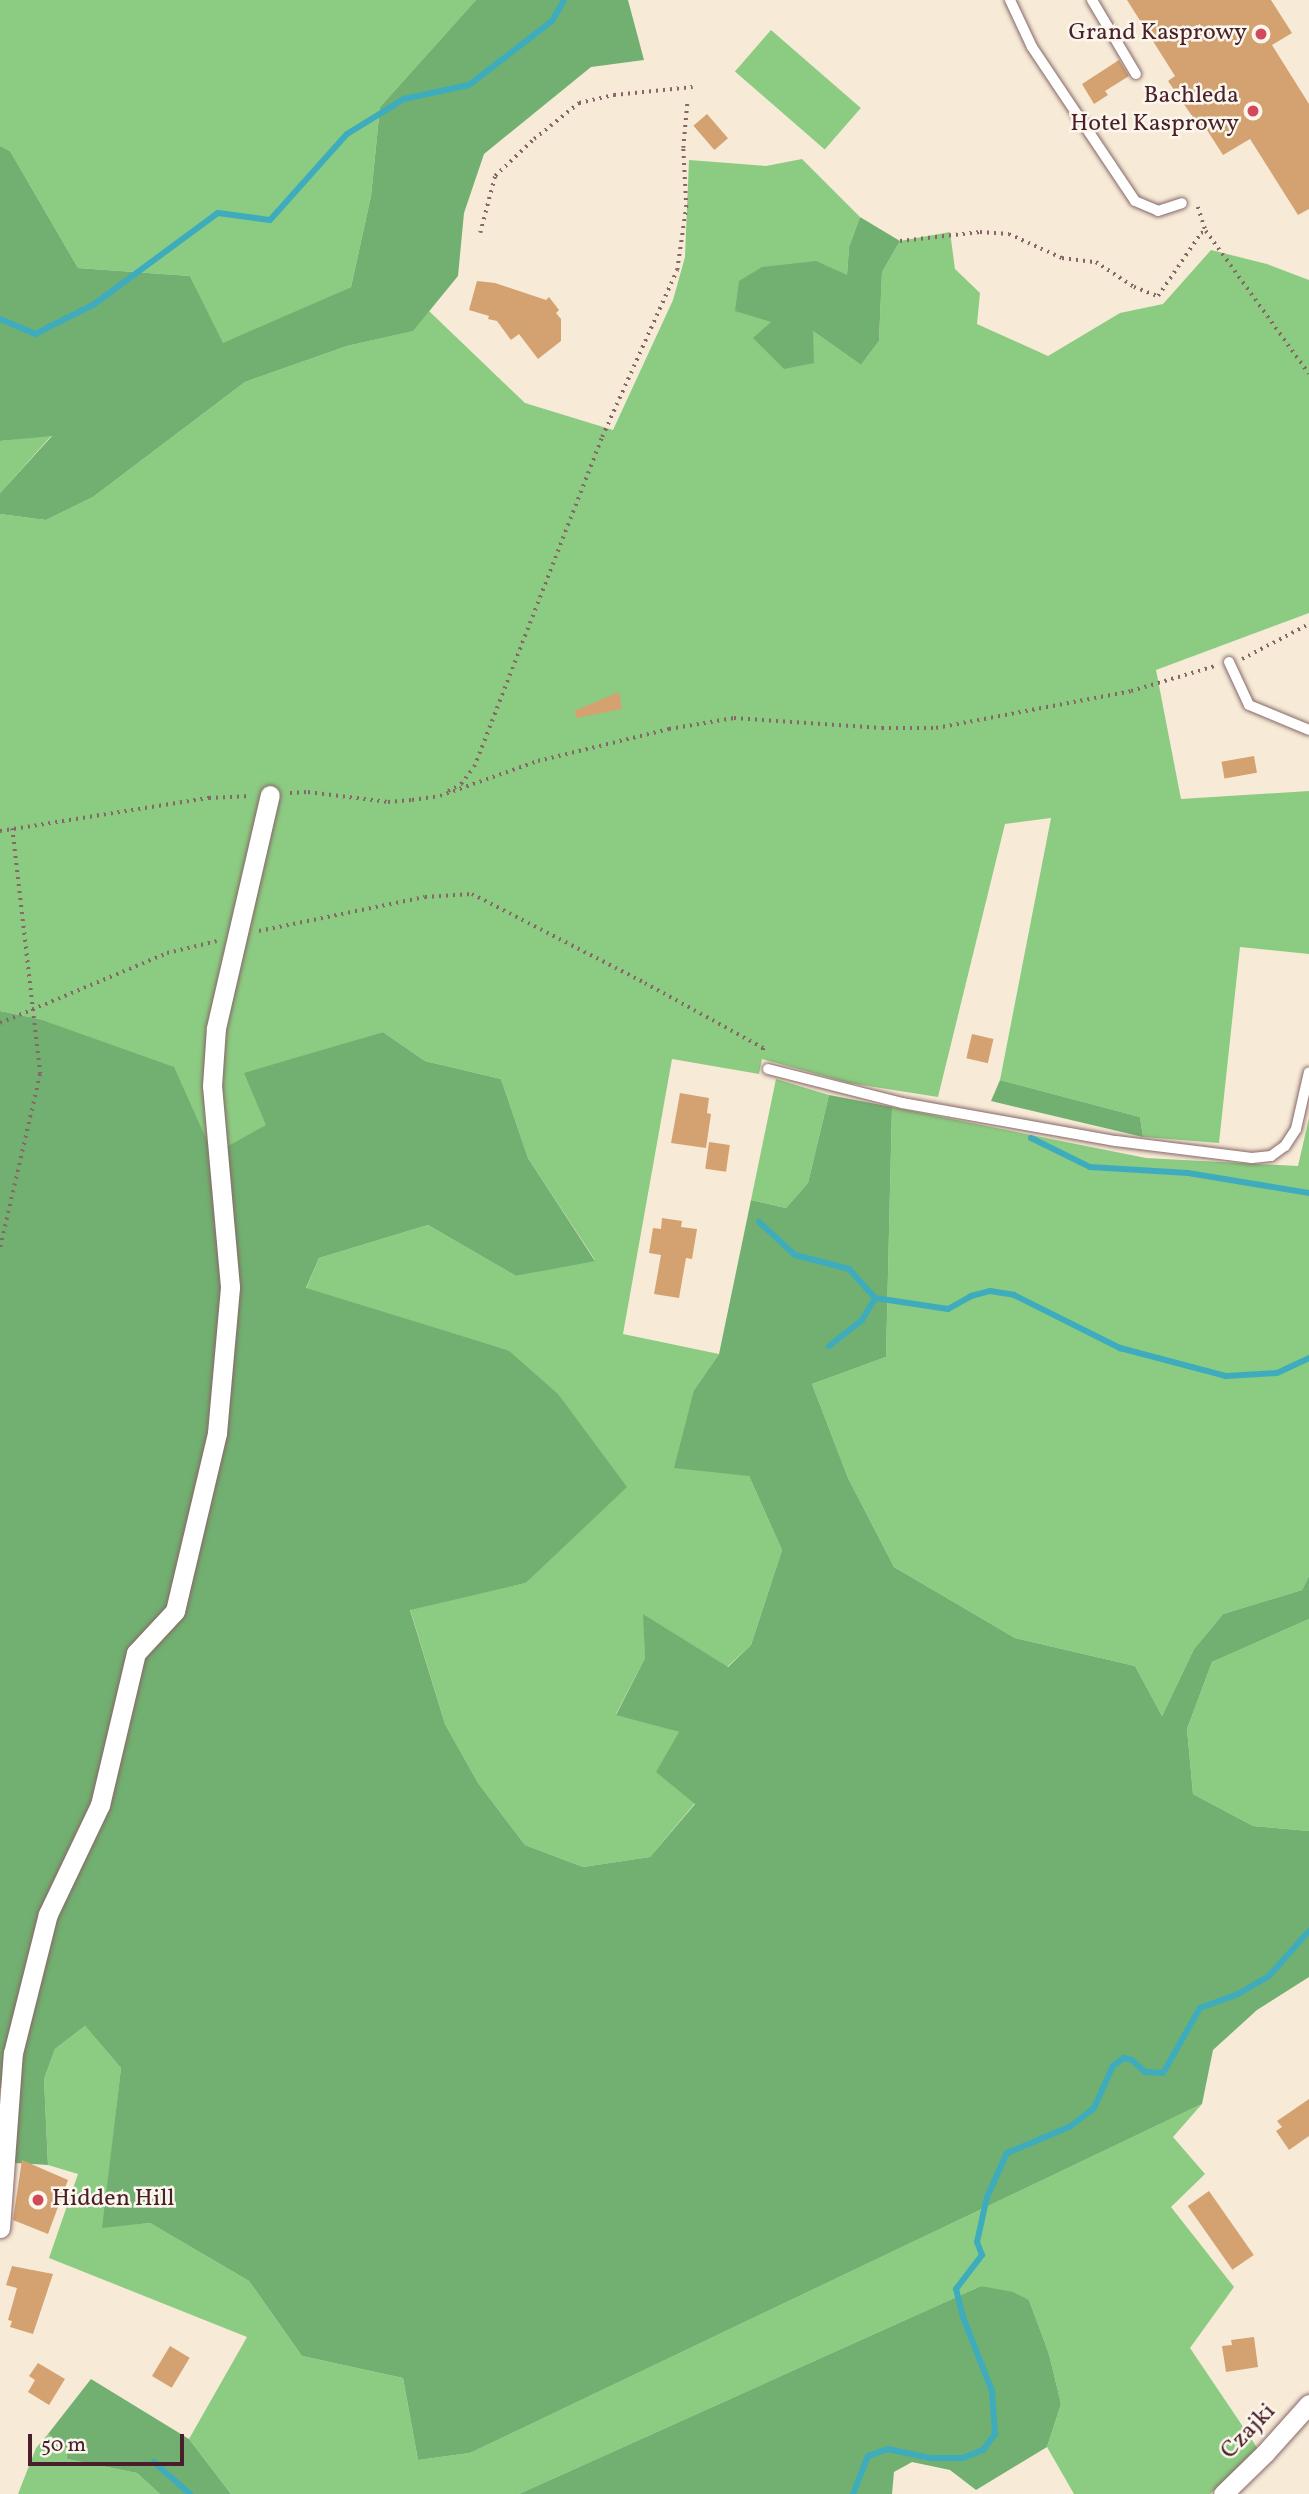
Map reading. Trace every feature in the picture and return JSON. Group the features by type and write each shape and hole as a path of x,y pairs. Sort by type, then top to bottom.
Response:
{"street":[{"path":"0,2228 13,2053 48,1914 100,1805 136,1653 175,1611 217,1433 230,1287 212,1086 216,1028 270,794"},
{"name":"Czajki","path":"1223,2494 1309,2404"}],"lane":[{"path":"1010,0 1032,47 1135,201 1158,211 1182,203"},
{"path":"1092,0 1136,74"},
{"path":"1229,662 1249,705 1309,730"},
{"path":"768,1069 902,1103 1116,1141 1252,1158 1271,1156 1285,1146 1296,1129 1309,1072"}],"path":[{"path":"480,233 495,176 534,139 579,103 614,95 692,88"},
{"path":"440,796 461,784 474,767 602,437 677,270 685,207 682,148 687,104"},
{"path":"1182,203 1195,198 1206,231 1309,374"},
{"path":"900,241 980,232 1009,234 1062,258 1096,262 1134,287 1158,296 1201,233 1206,231"},
{"path":"0,831 209,798 308,793 388,803 440,796 538,761 669,729 734,718 882,728 936,727 1131,691 1248,658 1309,624"},
{"path":"0,1247 40,1074 12,829"},
{"path":"0,1023 32,1007 167,953 425,897 472,894 645,983 763,1048 768,1069"}],"green space":[{"path":"0,0 476,0 380,107 371,196 351,287 223,344 190,276 78,268 10,151 0,146"},
{"path":"476,0 628,0 644,60 591,67 484,154 464,213 458,276 413,331 347,346 245,382 93,497 46,520 0,514 0,493 52,436 0,441 0,146 10,151 78,268 190,276 223,343 351,287 371,196 380,107"},
{"path":"771,30 861,108 825,150 735,72"},
{"path":"802,159 860,217 849,247 847,275 813,331 861,365 879,341 882,272 900,241 950,232 955,269 980,293 977,324 1048,356 1120,313 1163,304 1211,250 1267,264 1309,280 1309,613 1156,670 1181,799 1309,791 1309,954 1240,947 1219,1143 1143,1137 1140,1117 1000,1080 1051,818 1005,824 938,1097 849,1083 762,1059 759,1074 672,1059 623,1334 719,1354 694,1390 749,1476 782,1550 751,1645 727,1667 644,1615 645,1658 616,1714 679,1732 695,1803 650,1857 583,1867 525,1845 478,1783 445,1724 410,1609 526,1583 626,1487 508,1350 306,1289 319,1258 428,1225 516,1276 595,1260 528,1158 501,1079 425,1061 383,1032 245,1074 267,1125 213,1154 39,1019 0,1011 0,514 46,520 93,497 245,382 347,346 412,331 429,311 525,403 613,430 673,300 685,257 689,160 766,166"},
{"path":"860,217 900,241 882,272 879,341 861,365 813,331 814,363 784,369 753,338 771,322 735,311 739,281 762,267 816,261 847,275 849,247"},
{"path":"52,435 0,493 0,441"},
{"path":"0,1011 39,1019 174,1067 213,1154 266,1125 244,1073 383,1032 425,1061 501,1079 528,1158 595,1261 516,1276 428,1225 319,1258 306,1288 508,1350 558,1394 627,1487 526,1583 410,1610 445,1724 478,1783 525,1845 583,1867 650,1857 695,1804 656,1772 679,1732 616,1715 645,1658 643,1614 728,1667 751,1645 782,1550 749,1476 674,1468 694,1390 719,1354 751,1200 786,1208 808,1183 829,1095 892,1107 886,1357 812,1384 848,1478 894,1567 1015,1638 1135,1666 1162,1716 1194,1649 1223,1614 1302,1590 1309,1576 1309,1619 1212,1662 1187,1729 1193,1794 1253,1826 1309,1831 1309,1977 1257,2010 1213,2050 1202,2104 470,2453 418,2460 403,2378 302,2356 249,2281 150,2223 102,2228 121,2068 85,2026 55,2049 44,2079 48,2165 0,2162 12,2091 0,2088"},
{"path":"776,1079 829,1095 808,1183 786,1208 751,1200"},
{"path":"1000,1080 1140,1117 1143,1137 991,1101"},
{"path":"892,1107 1146,1158 1298,1166 1309,1118 1309,1576 1302,1590 1223,1614 1194,1649 1162,1716 1135,1666 1015,1638 894,1567 848,1478 812,1384 886,1357"},
{"path":"1309,1619 1309,1831 1253,1826 1193,1794 1187,1729 1212,1662"},
{"path":"85,2026 121,2068 103,2227 150,2223 249,2281 302,2356 403,2378 418,2460 470,2453 1202,2104 1173,2137 1205,2174 1171,2207 1234,2287 1190,2348 1258,2449 1210,2494 1074,2494 1047,2447 1061,2404 1049,2354 1029,2300 981,2286 519,2494 231,2494 189,2439 247,2337 49,2258 78,2174 48,2165 44,2079 55,2049"},
{"path":"981,2286 1013,2292 1029,2300 1049,2354 1061,2404 1047,2447 976,2490 950,2470 912,2462 894,2472 892,2494 519,2494"},
{"path":"91,2379 189,2439 231,2494 160,2494 137,2473 67,2459 65,2446 48,2434"},
{"path":"48,2434 65,2446 67,2459 137,2473 160,2494 18,2494 36,2448"}],"building":[{"name":"Bachleda Hotel Kasprowy","path":"1127,0 1271,0 1292,33 1272,45 1309,104 1309,209 1298,215 1250,139 1223,155 1207,130 1203,132 1168,81 1175,76"},
{"path":"1119,60 1129,76 1105,91 1108,95 1094,104 1082,84"},
{"path":"707,114 728,138 714,150 693,126"},
{"path":"477,281 495,283 546,300 549,297 559,310 556,313 561,319 561,341 538,359 519,334 511,340 497,321 469,310"},
{"path":"619,692 622,709 577,718 574,711"},
{"path":"1254,756 1257,773 1224,778 1222,762"},
{"path":"972,1034 993,1039 988,1063 966,1058"},
{"path":"680,1093 709,1098 707,1113 711,1114 706,1148 671,1143"},
{"path":"709,1142 730,1145 726,1172 705,1169"},
{"path":"662,1218 682,1221 681,1227 697,1229 692,1259 686,1258 679,1298 654,1294 661,1255 649,1253 653,1228 661,1229"},
{"path":"1309,2099 1309,2136 1289,2150 1276,2131 1282,2127 1277,2121"},
{"name":"Hidden Hill","path":"22,2160 68,2180 48,2234 13,2220"},
{"path":"1209,2191 1254,2255 1232,2270 1188,2206"},
{"path":"12,2266 53,2274 33,2334 10,2327 12,2321 8,2320 17,2288 6,2285"},
{"path":"1254,2337 1258,2367 1226,2372 1222,2346 1232,2345 1231,2340"},
{"path":"170,2346 190,2358 172,2388 152,2376"},
{"path":"38,2363 65,2379 49,2405 28,2392 35,2380 29,2376"}],"waterway":[{"path":"0,319 35,334 93,305 218,213 270,220 347,134 404,99 469,85 552,21 564,0"},
{"path":"1031,1138 1090,1167 1188,1173 1309,1193"},
{"path":"759,1222 795,1255 849,1269 875,1298 948,1309 971,1296 990,1291 1014,1295 1120,1348 1226,1376 1277,1373 1309,1358"},
{"path":"829,1346 862,1320 875,1298"},
{"path":"853,2494 868,2456 888,2449 930,2458 963,2458 983,2450 995,2434 992,2391 963,2317 956,2289 982,2255 977,2242 987,2197 1007,2153 1071,2126 1094,2108 1113,2066 1124,2058 1132,2060 1145,2072 1163,2073 1200,2008 1238,1994 1269,1976 1309,1931"},
{"path":"154,2462 190,2494"}],"place":[{"name":"Grand Kasprowy","path":"1261,34"},
{"name":"Bachleda Hotel Kasprowy","path":"1253,111"},
{"name":"Hidden Hill","path":"38,2200"}]}
